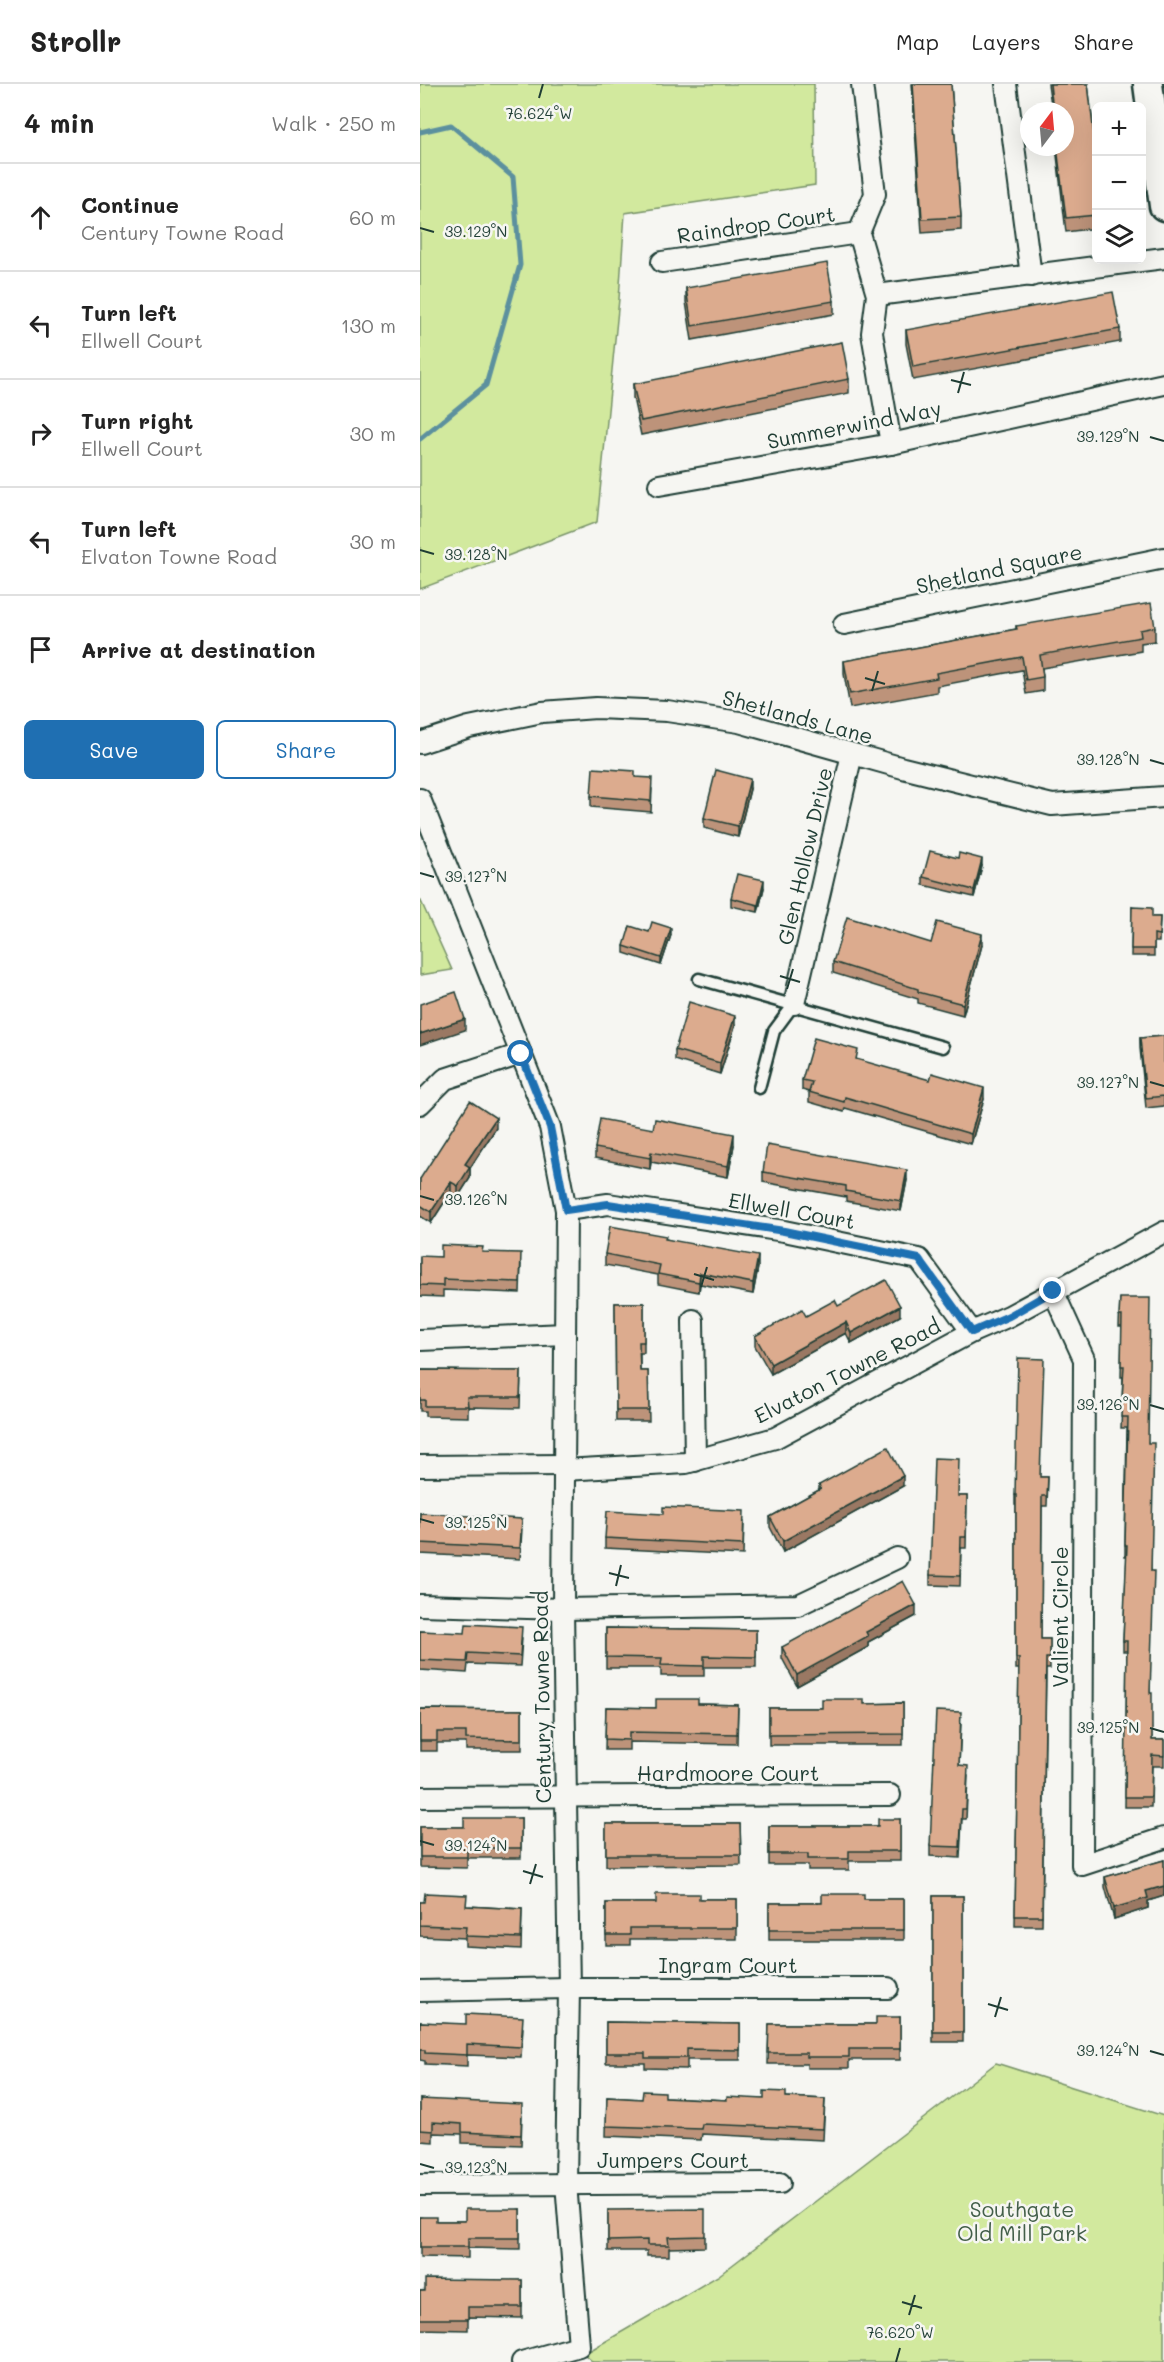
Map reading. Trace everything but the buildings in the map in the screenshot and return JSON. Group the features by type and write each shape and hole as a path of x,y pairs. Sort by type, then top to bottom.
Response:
{"street":[{"path":"862,84 875,194 858,233 877,295 872,333 891,444"},
{"path":"1006,84 1031,276"},
{"path":"1148,84 1164,206"},
{"name":"Raindrop Court","path":"662,262 858,233"},
{"path":"877,295 1164,258"},
{"name":"Summerwind Way","path":"658,485 891,444 1164,384"},
{"name":"Shetland Square","path":"844,624 1164,558"},
{"name":"Shetlands Lane","path":"420,743 469,727 542,712 608,709 668,711 739,722 852,754 1052,805 1164,797"},
{"name":"Glen Hollow Drive","path":"794,1004 852,754"},
{"name":"Century Towne Road","path":"420,799 550,1127 566,1210 563,1609 569,1988 566,2183 579,2346 522,2362"},
{"path":"420,1104 445,1079 521,1054"},
{"name":"Ellwell Court","path":"566,1210 608,1204 784,1231 919,1259 972,1332"},
{"name":"Elvaton Towne Road","path":"420,1466 564,1468 695,1461 775,1438 1164,1232"},
{"name":"Valient Circle","path":"1053,1291 1084,1359 1082,1865 1164,1839"},
{"path":"693,1320 695,1461"},
{"path":"420,1340 565,1334"},
{"path":"420,1605 563,1609 798,1605 897,1558"},
{"name":"Hardmoore Court","path":"420,1797 890,1795"},
{"name":"Ingram Court","path":"420,1991 569,1988 888,1988"},
{"name":"Jumpers Court","path":"420,2185 780,2183"}],"lane":[{"path":"699,979 943,1047"},
{"path":"759,1088 774,1031 794,1004"}],"green space":[{"path":"420,84 814,84 815,185 625,213 597,522 420,589"},
{"path":"420,899 452,970 420,975"},
{"name":"Southgate Old Mill Park","path":"996,2063 1164,2116 1164,2362 593,2362 584,2354 718,2276"}],"waterway":[{"path":"420,132 451,125 513,177 520,265 486,385 420,439"}],"route":[{"path":"521,1054 550,1127 566,1210 608,1204 784,1231 919,1259 972,1332 1009,1316 1053,1291"}]}
